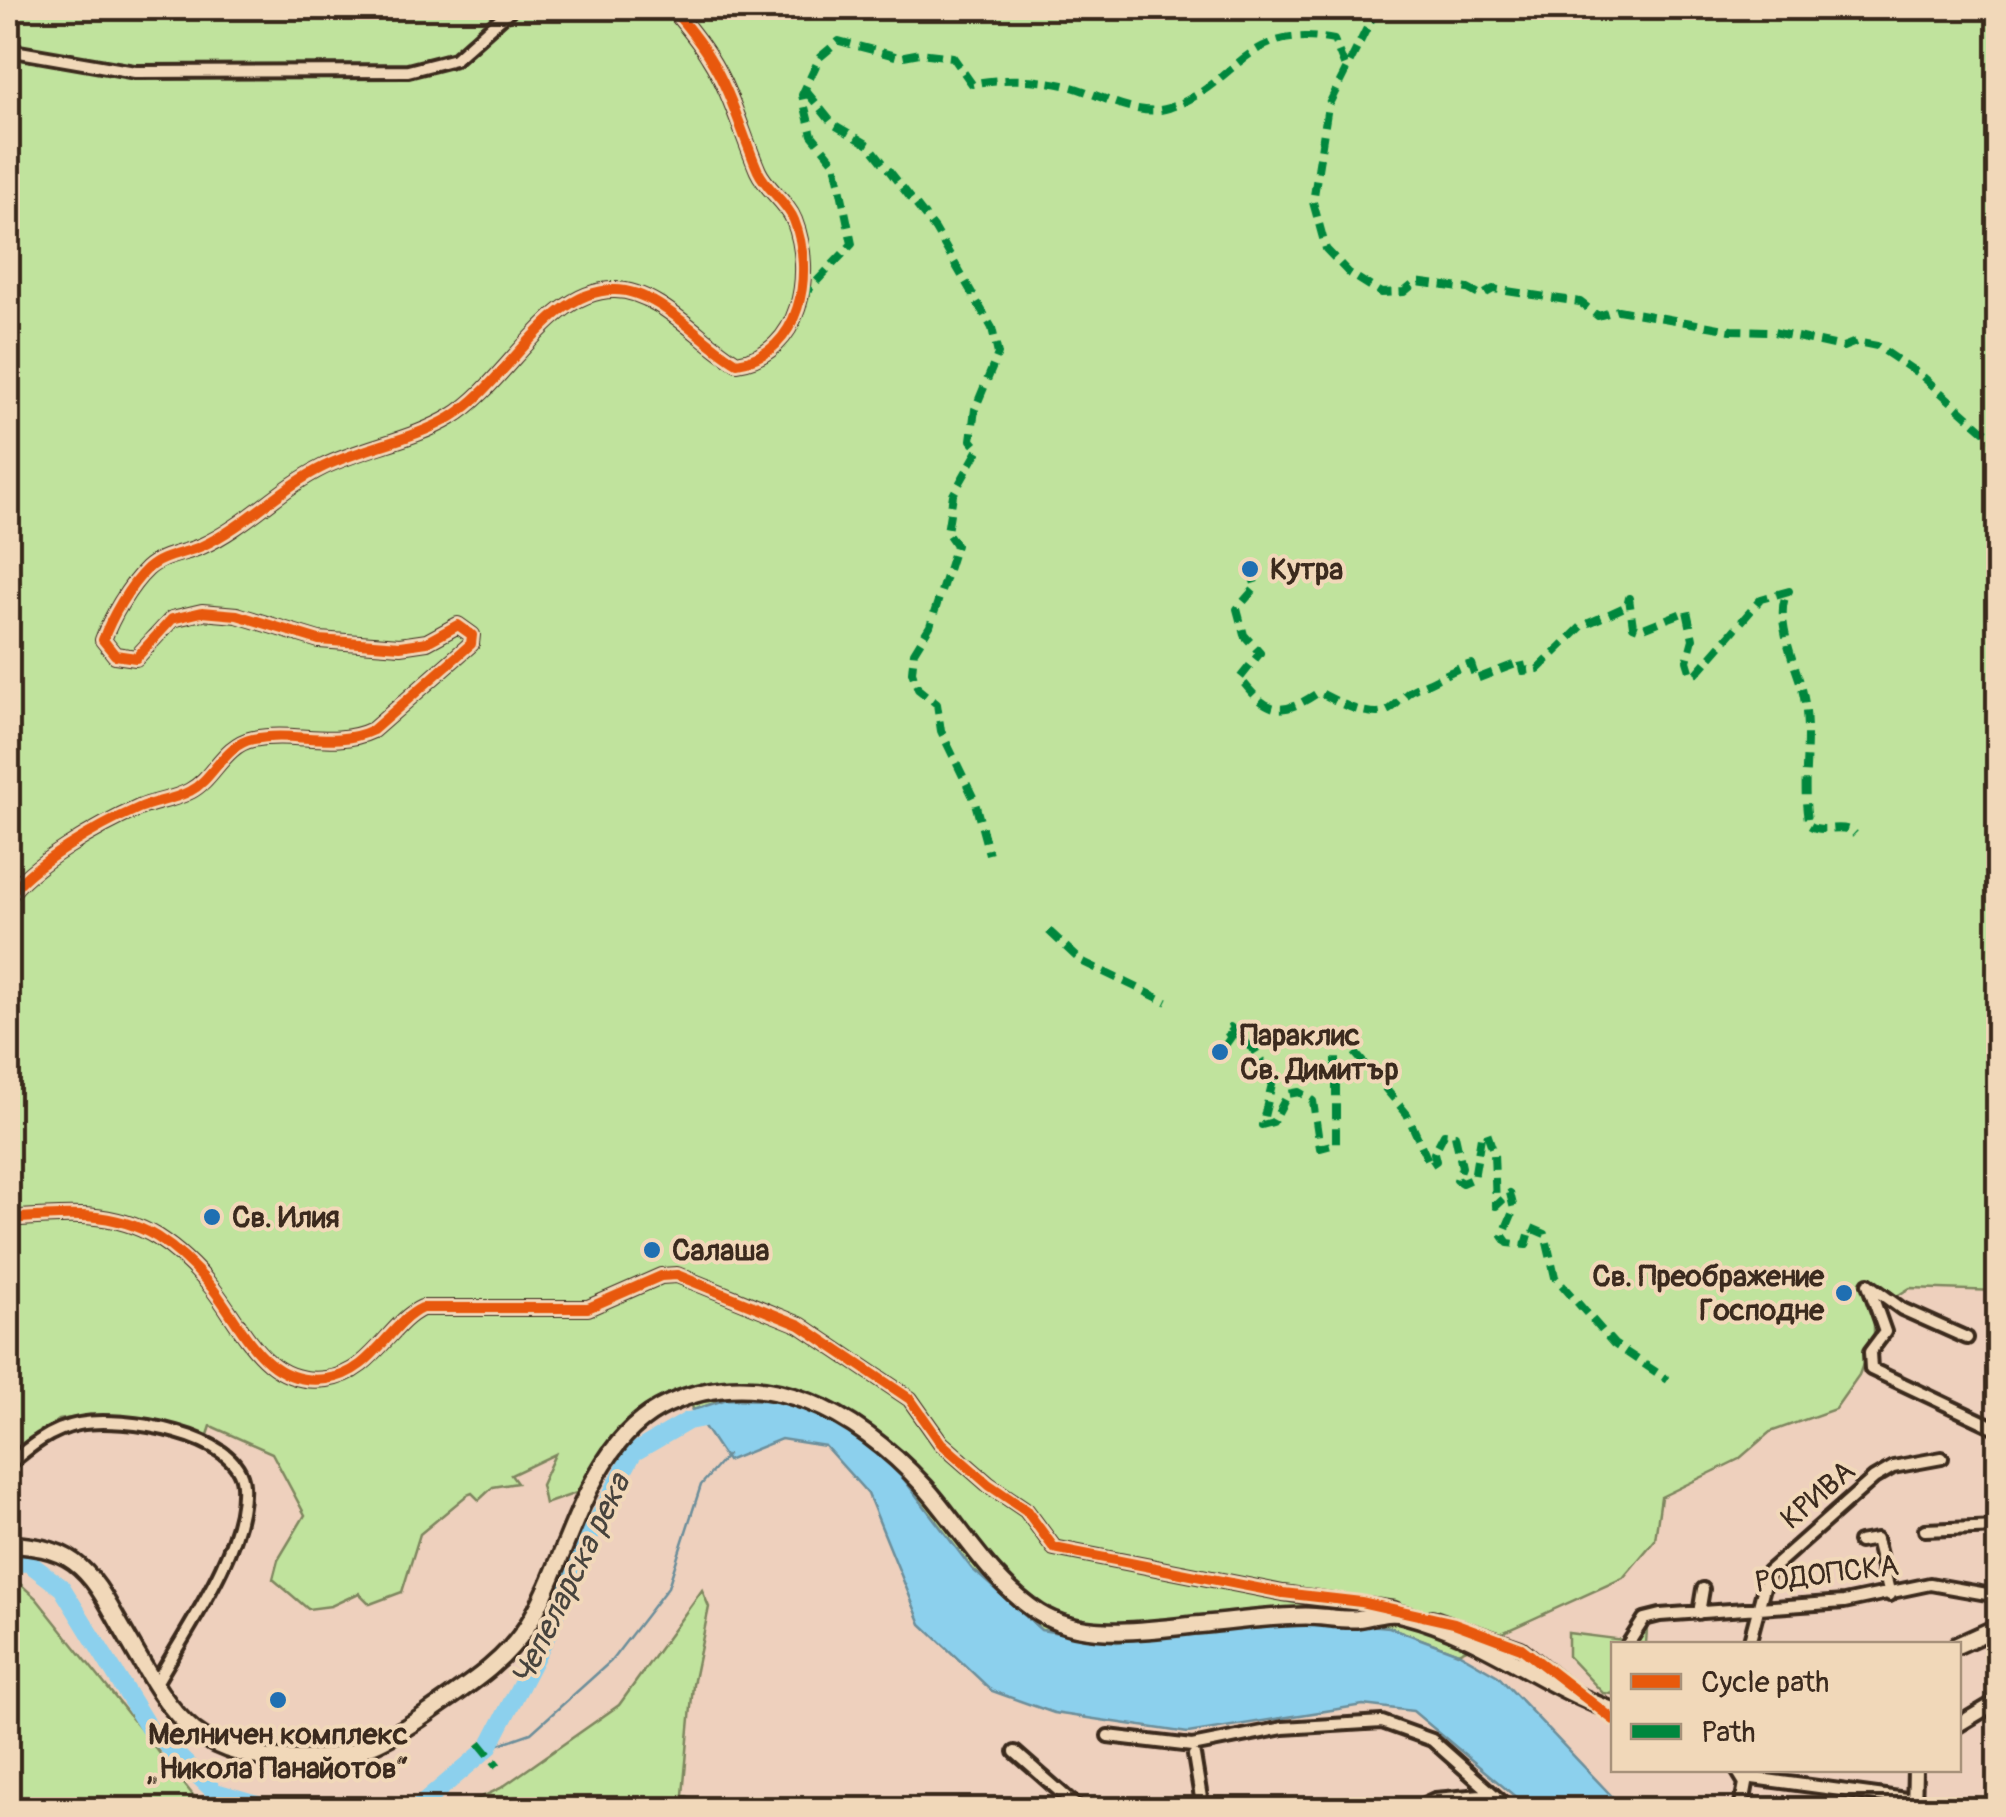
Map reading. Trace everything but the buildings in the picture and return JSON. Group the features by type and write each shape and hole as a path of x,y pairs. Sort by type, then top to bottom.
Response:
{"main road":[{"path":"8,1544 36,1547 75,1563 103,1595 179,1721 212,1744 250,1757 311,1760 373,1747 501,1660 528,1626 606,1464 635,1424 668,1404 700,1394 770,1388 794,1394 824,1409 894,1458 923,1485 1010,1590 1060,1623 1126,1631 1264,1618 1353,1619 1397,1612 1516,1659 1586,1701 1611,1710"},
{"path":"1961,1644 1998,1627"}],"street":[{"path":"8,50 135,72 408,71 454,59 512,8"},
{"path":"8,897 22,877 138,808 192,790 226,754 252,739 333,741 354,739 374,730 471,644 472,635 458,625 427,642 400,646 319,640 236,615 202,612 172,620 136,658 114,655 103,640 108,628 144,572 158,561 217,539 322,467 449,418 492,387 544,324 578,296 617,289 651,301 737,363 769,354 783,340 796,312 804,256 794,217 760,177 711,59 672,8"},
{"path":"8,1218 90,1213 154,1235 191,1263 254,1350 272,1366 300,1378 329,1379 360,1363 385,1345 406,1315 422,1308 588,1308 660,1276 678,1275 800,1325 910,1399 942,1443 1026,1510 1054,1548 1282,1593 1361,1602 1438,1618 1521,1648 1611,1718"},
{"path":"1967,1338 1902,1309 1868,1284 1886,1332 1870,1352 1871,1369 1998,1429"},
{"path":"8,1465 52,1432 110,1422 145,1424 210,1445 229,1454 242,1471 242,1512 231,1547 156,1685"},
{"name":"КРИВА","path":"1750,1642 1762,1608 1768,1572 1874,1478 1893,1468 1942,1458"},
{"path":"1926,1530 1998,1528"},
{"path":"1859,1542 1876,1538 1890,1596"},
{"name":"РОДОПСКА","path":"1629,1642 1644,1619 1660,1615 1890,1596 1930,1584 1998,1596"},
{"path":"1699,1613 1703,1589"},
{"path":"1961,1723 1998,1701"},
{"path":"1108,1736 1192,1746 1283,1728 1382,1722 1432,1740 1511,1810"},
{"path":"1015,1752 1081,1810"},
{"path":"1194,1755 1200,1807 1277,1810"},
{"path":"1742,1810 1741,1773 1914,1805 1916,1772"},
{"path":"1411,1810 1435,1799 1493,1794"}],"green space":[{"path":"8,8 1998,8 1998,1291 1910,1288 1874,1310 1874,1334 1859,1375 1835,1409 1770,1432 1739,1459 1661,1497 1655,1540 1623,1578 1458,1653 1389,1627 1304,1619 1117,1642 1041,1630 972,1569 893,1465 727,1399 693,1410 690,1392 651,1409 588,1489 545,1504 541,1485 555,1454 511,1475 517,1483 493,1487 479,1500 472,1493 467,1495 420,1534 402,1592 370,1604 359,1593 331,1606 308,1609 273,1579 278,1560 305,1515 272,1453 211,1426 206,1441 146,1422 90,1415 59,1420 8,1457"},
{"path":"8,1573 36,1598 204,1809 8,1809"},
{"path":"702,1590 709,1607 693,1685 683,1795 721,1809 457,1809 501,1788 619,1705"},
{"path":"1640,1627 1647,1628 1646,1642 1611,1642 1611,1694 1603,1693 1568,1656 1568,1633 1623,1640"}],"water":[{"path":"727,1399 799,1401 839,1422 893,1465 972,1569 1041,1630 1117,1642 1304,1619 1389,1627 1458,1653 1498,1676 1624,1809 1530,1809 1413,1711 1363,1705 1188,1733 1054,1713 992,1691 921,1624 868,1494 825,1446 781,1439 727,1461 693,1410"}],"waterway":[{"name":"Чепеларска река","path":"415,1810 488,1748 548,1633 572,1569 633,1453 688,1421 719,1415"},
{"path":"488,1748 531,1733 611,1661 668,1587 701,1485 727,1455"},
{"name":"Чепеларска река","path":"8,1562 29,1563 62,1588 148,1727 215,1792 278,1810"}],"marked path":[{"path":"1377,8 1328,106 1313,202 1326,249 1349,273 1381,293 1404,292 1416,282 1468,289 1481,296 1493,289 1580,302 1598,316 1618,310 1731,330 1769,331 1843,347 1856,342 1877,346 1922,376 1998,443"},
{"path":"801,298 852,244 835,163 812,135 802,95 820,57 839,41 899,57 920,53 953,57 972,84 1009,80 1048,82 1145,110 1169,108 1192,98 1243,59 1279,40 1334,40 1345,67"},
{"path":"806,91 833,124 869,145 935,229 992,328 998,354 975,409 971,440 979,449 953,495 947,532 956,545 930,626 914,652 912,672 918,689 937,704 941,731 974,799 989,854"},
{"path":"1998,283 1994,306 1998,313"},
{"path":"1250,569 1256,587 1237,609 1244,635 1260,653 1240,678 1250,690 1276,708 1295,706 1319,692 1354,709 1377,713 1389,710 1416,688 1471,664 1476,679 1521,662 1523,671 1538,669 1582,626 1627,606 1629,598 1633,626 1641,629 1687,611 1693,639 1687,661 1691,674 1697,673 1761,599 1789,591 1783,621 1804,697 1809,825 1855,834"},
{"path":"1049,931 1081,961 1167,1002"},
{"path":"1226,1044 1231,1037 1225,1029 1230,1027 1256,1052 1273,1080 1262,1125 1273,1122 1288,1094 1299,1092 1313,1101 1320,1148 1336,1144 1336,1049 1340,1035"},
{"path":"1340,1035 1407,1114 1430,1165 1436,1161 1434,1153 1444,1134 1455,1135 1462,1167 1457,1180 1462,1183 1474,1178 1481,1137 1487,1133 1494,1153 1496,1206 1510,1193 1514,1209 1503,1236 1508,1243 1526,1245 1531,1228 1545,1234 1555,1277 1614,1344 1668,1380"},
{"path":"479,1743 498,1766"}],"cycle path":[{"path":"8,897 49,859 86,835 139,808 198,786 243,742 284,736 343,738 373,730 471,644 472,635 458,625 427,642 400,646 319,640 237,615 202,612 172,619 136,658 115,655 103,640 106,631 127,593 153,564 218,538 323,467 421,432 451,417 472,402 549,321 591,294 615,290 648,298 737,363 759,356 789,328 802,286 803,263 794,220 758,171 717,70 672,8"},
{"path":"8,1219 103,1218 157,1237 201,1274 258,1352 287,1374 305,1379 326,1379 356,1367 422,1308 588,1308 661,1276 677,1275 800,1325 910,1399 941,1443 989,1485 1026,1510 1054,1548 1283,1593 1361,1602 1454,1623 1521,1648 1611,1718"}],"place":[{"name":"Кутра","path":"1250,569"},
{"name":"Параклис Св. Димитър","path":"1220,1052"},
{"name":"Св. Илия","path":"212,1217"},
{"name":"Салаша","path":"652,1250"},
{"name":"Св. Преображение Господне","path":"1844,1293"},
{"name":"Мелничен комплекс „Никола Панайотов“","path":"278,1700"}]}
